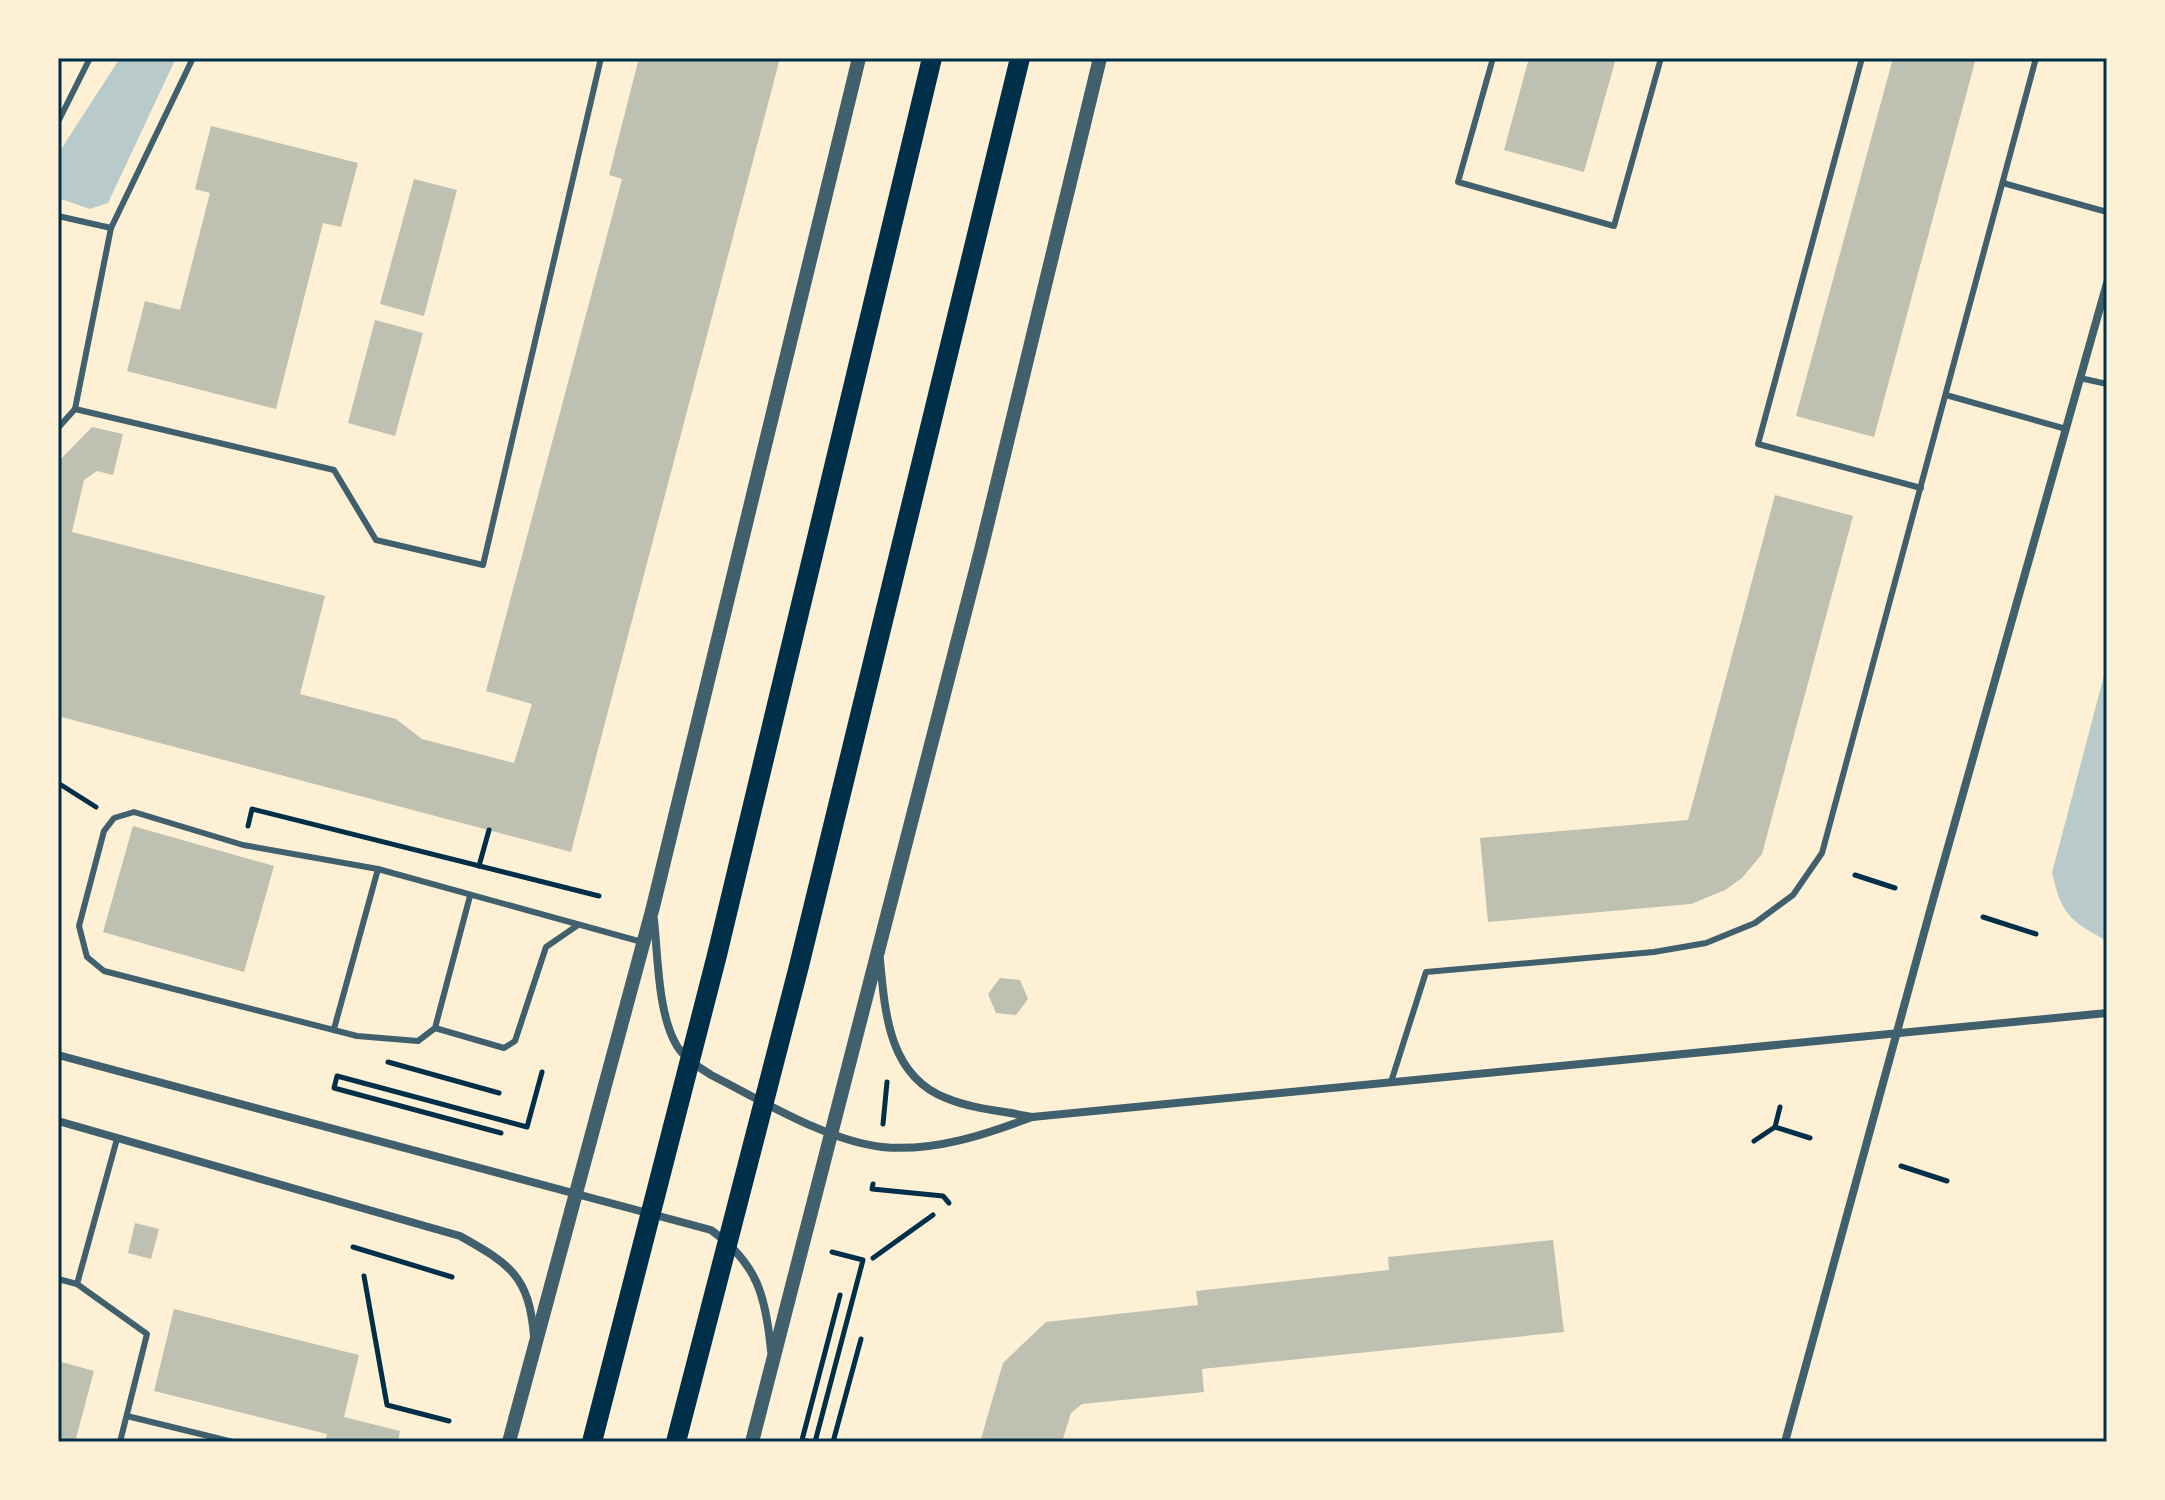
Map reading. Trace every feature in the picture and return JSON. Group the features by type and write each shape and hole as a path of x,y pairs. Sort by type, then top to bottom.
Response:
{"main road":[{"path":"592,1442 717,955 932,58"},
{"path":"676,1442 799,966 1020,58"}],"street":[{"path":"509,1442 653,907 859,58"},
{"path":"752,1442 981,550 1100,58"},
{"path":"1785,1442 2107,283"},
{"path":"653,907 663,997 670,1031 678,1048 711,1075 831,1134 879,1147 904,1148 976,1137 1032,1117 2107,1013"},
{"path":"878,948 885,1012 892,1041 907,1067 933,1092 949,1100 1032,1117"},
{"path":"58,1055 711,1230 732,1245 748,1265 761,1293 772,1364"},
{"path":"58,1121 460,1236 495,1255 517,1276 529,1304 535,1344"}],"lane":[{"path":"58,122 90,58"},
{"path":"58,428 75,409 111,228 193,58"},
{"path":"75,409 334,470 376,540 483,565 601,58"},
{"path":"1493,58 1458,182 1614,226 1661,58"},
{"path":"1862,58 1758,444 1921,488"},
{"path":"1391,1082 1426,972 1654,952 1706,943 1755,923 1793,895 1822,853 2036,58"},
{"path":"2003,183 2107,212"},
{"path":"58,216 111,228"},
{"path":"2080,378 2107,384"},
{"path":"1946,395 2066,429"},
{"path":"470,896 435,1028 418,1041 357,1036 104,971 87,957 79,926 104,831 114,818 134,812 243,845 378,869 642,942"},
{"path":"334,1029 378,869"},
{"path":"435,1028 504,1048 515,1041 546,947 578,925"},
{"path":"77,1284 117,1139"},
{"path":"58,1279 77,1284 147,1334 120,1442"},
{"path":"127,1416 233,1442"}],"path":[{"path":"58,783 114,818"},
{"path":"243,845 252,809 599,896"},
{"path":"479,866 489,830"},
{"path":"1855,875 1895,888"},
{"path":"1983,917 2036,934"},
{"path":"415,1070 499,1093"},
{"path":"501,1133 334,1088 337,1076 527,1127 542,1072"},
{"path":"883,1124 887,1082"},
{"path":"1754,1141 1775,1127 1780,1107"},
{"path":"1775,1127 1810,1138"},
{"path":"1901,1166 1947,1181"},
{"path":"873,1184 872,1189 943,1196 949,1203"},
{"path":"873,1258 933,1215"},
{"path":"353,1247 452,1277"},
{"path":"832,1252 863,1260 813,1442 802,1440 840,1295"},
{"path":"364,1276 387,1405 449,1421"},
{"path":"833,1442 861,1339"}],"shaded area":[{"path":"120,58 176,58 108,203 90,209 58,198 58,154"},
{"path":"2107,664 2107,941 2069,915 2059,898 2052,873"}],"building":[{"path":"639,58 780,58 571,852 58,716 58,462 92,427 123,434 113,475 97,471 84,480 72,532 325,596 300,694 396,719 422,739 514,763 532,704 486,691 622,179 609,175"},
{"path":"1529,58 1616,58 1584,172 1504,150"},
{"path":"1893,58 1976,58 1874,437 1796,416"},
{"path":"211,126 358,163 341,227 323,223 276,409 127,371 145,301 180,310 210,193 195,189"},
{"path":"414,179 457,190 424,316 380,304"},
{"path":"375,320 423,333 395,436 348,423"},
{"path":"1775,495 1853,516 1762,854 1742,878 1725,890 1691,904 1488,922 1480,838 1688,820"},
{"path":"133,826 274,866 244,972 103,932"},
{"path":"1000,978 1020,980 1028,999 1016,1015 996,1013 988,994"},
{"path":"135,1223 159,1229 151,1259 128,1253"},
{"path":"1553,1240 1564,1332 1202,1369 1204,1392 1082,1404 1071,1413 1062,1442 980,1442 1003,1363 1046,1322 1198,1305 1196,1291 1389,1270 1388,1257"},
{"path":"174,1309 359,1355 344,1417 400,1431 398,1442 325,1442 327,1434 154,1391"},
{"path":"58,1361 94,1371 75,1442 58,1442"}]}
